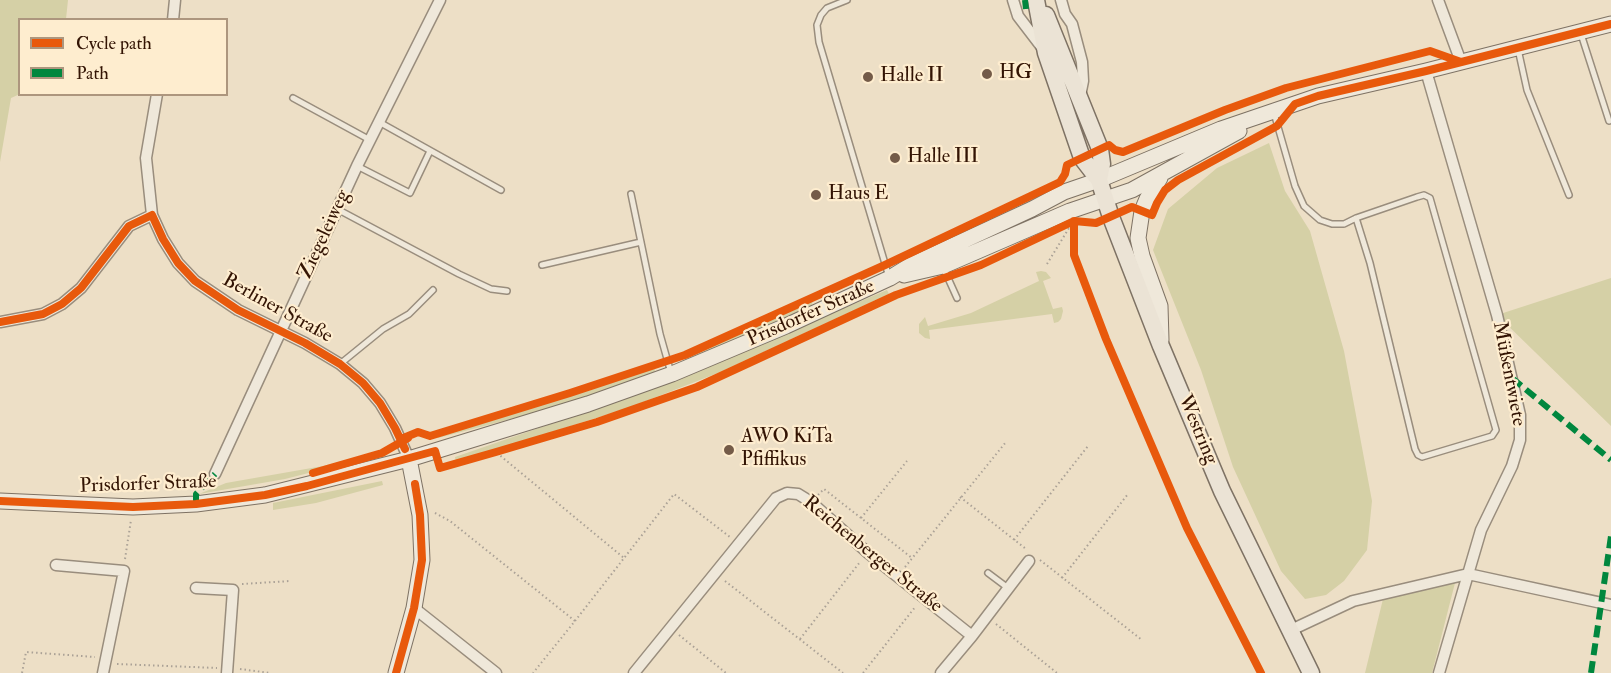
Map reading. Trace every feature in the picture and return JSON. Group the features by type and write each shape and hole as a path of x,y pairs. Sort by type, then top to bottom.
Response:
{"main road":[{"name":"Westring","path":"1038,0 1046,53 1082,158 1099,180 1161,346 1222,491 1311,673"},
{"name":"Westring","path":"1038,0 1100,150 1102,164 1099,180"},
{"name":"Prisdorfer Straße","path":"941,259 1064,192 1099,180 1221,129 1318,96 1611,24"},
{"name":"Prisdorfer Straße","path":"0,501 133,507 196,504 265,495 409,459 588,404 672,374 786,326 890,278 1132,190 1163,175 1273,111"},
{"path":"1161,346 1160,306 1142,256 1138,237 1140,218 1146,199 1163,175"},
{"name":"Berliner Straße","path":"396,673 414,608 422,560 420,515 409,459"}],"street":[{"path":"173,18 175,0"},
{"name":"Ziegeleiweg","path":"215,474 357,166 440,0"},
{"path":"1012,0 1018,16 1046,53"},
{"path":"1061,0 1065,14 1072,24 1082,62 1083,81 1080,99"},
{"path":"1438,0 1461,62"},
{"name":"Müßentwiete","path":"1426,71 1497,315 1520,415 1520,440 1512,466 1481,530 1439,673"},
{"name":"Berliner Straße","path":"157,96 146,158 152,215 163,239 178,262 195,281 238,310 305,343 340,364 363,384 380,404 395,428 409,459"},
{"path":"0,322 43,314 62,304 81,288 129,226 152,215"},
{"name":"Reichenberger Straße","path":"634,673 776,498 787,493 798,494 812,502 868,553 972,636"},
{"path":"941,673 1032,557"},
{"path":"56,565 123,571 105,665"},
{"path":"1290,631 1353,601 1468,574 1611,605"},
{"path":"196,588 233,590 228,670"},
{"path":"414,608 496,673"}],"lane":[{"path":"847,0 826,8 821,15 818,25 819,42 890,278"},
{"path":"1580,32 1609,121"},
{"path":"1518,48 1527,90 1569,195"},
{"path":"293,98 370,141"},
{"path":"1273,111 1294,186 1304,206 1320,220 1332,224 1344,224 1356,218 1424,195 1430,198 1496,430 1492,436 1422,457 1418,455 1370,263 1356,218"},
{"path":"379,122 501,190"},
{"path":"357,166 410,193 430,151"},
{"path":"631,194 660,334 672,374"},
{"path":"337,210 459,274 491,289 507,291"},
{"path":"542,265 641,242"},
{"path":"941,259 957,298"},
{"path":"340,364 383,329 408,314 433,290"},
{"path":"988,573 1008,588"}],"path":[{"path":"1047,264 1074,221"},
{"path":"430,436 527,406"},
{"path":"897,576 1006,442"},
{"path":"1014,540 1088,446"},
{"path":"495,452 624,558"},
{"path":"861,518 907,461"},
{"path":"812,502 824,489 912,558"},
{"path":"533,673 674,494 738,544"},
{"path":"1062,578 1128,494"},
{"path":"960,497 1032,557 1142,640"},
{"path":"123,571 133,507"},
{"path":"435,513 450,520 575,621"},
{"path":"800,639 868,553"},
{"path":"715,573 843,673"},
{"path":"233,590 238,584 291,581"},
{"path":"863,673 923,597"},
{"path":"987,616 1057,673"},
{"path":"670,628 726,673"},
{"path":"22,673 26,652 105,665 270,673"}],"shaded area":[{"path":"0,0 68,0 66,18 18,18 18,95 11,98 0,162"},
{"path":"1269,143 1285,191 1310,231 1344,351 1372,501 1367,550 1344,581 1326,595 1305,599 1281,571 1233,467 1201,370 1153,250 1168,209 1217,168"},
{"path":"1036,272 1046,272 1051,278 1043,281 1053,309 1062,307 1061,319 1058,322 1054,323 1052,314 929,330 930,339 919,333 919,324 925,317 928,326 971,313 1039,281"},
{"path":"1611,278 1611,426 1497,315"},
{"path":"887,290 889,294 718,373 628,408 456,462 455,457 675,381 846,305 847,307"},
{"path":"813,300 811,308 693,359 687,356"},
{"path":"654,367 655,371 651,375 580,401 438,438 437,435 577,394"},
{"path":"373,453 373,455 340,465 285,479 199,494 226,483 323,466"},
{"path":"382,481 383,485 316,503 273,510 273,503"},
{"path":"1455,583 1432,673 1365,673 1383,599"}],"marked path":[{"path":"1025,0 1026,9"},
{"path":"1512,378 1611,460"},
{"path":"196,504 196,494 215,474"},
{"path":"1591,673 1611,536"}],"cycle path":[{"path":"0,501 133,507 196,504 265,495 307,486 435,451 440,468 496,452 597,422 697,387 896,295 981,265 1074,221 1096,223 1132,207 1152,215 1165,190 1178,180 1277,126 1295,104 1318,96 1611,24"},
{"path":"401,439 418,432 430,436 685,355 885,265 1060,182 1067,165 1109,145 1123,152 1225,110 1286,88 1430,51 1461,62"},
{"path":"0,322 43,314 62,304 81,288 129,226 152,215 178,263 195,281 238,310 305,343 340,364 363,383 380,403 405,449"},
{"path":"1074,221 1074,255 1106,339 1187,528 1261,673"},
{"path":"313,473 382,453 408,438"},
{"path":"396,673 414,608 422,560 420,515 415,484"}],"place":[{"name":"HG","path":"987,74"},
{"name":"Halle II","path":"868,77"},
{"name":"Halle III","path":"895,158"},
{"name":"Haus E","path":"816,195"},
{"name":"AWO KiTa Pfiffikus","path":"729,450"}]}
